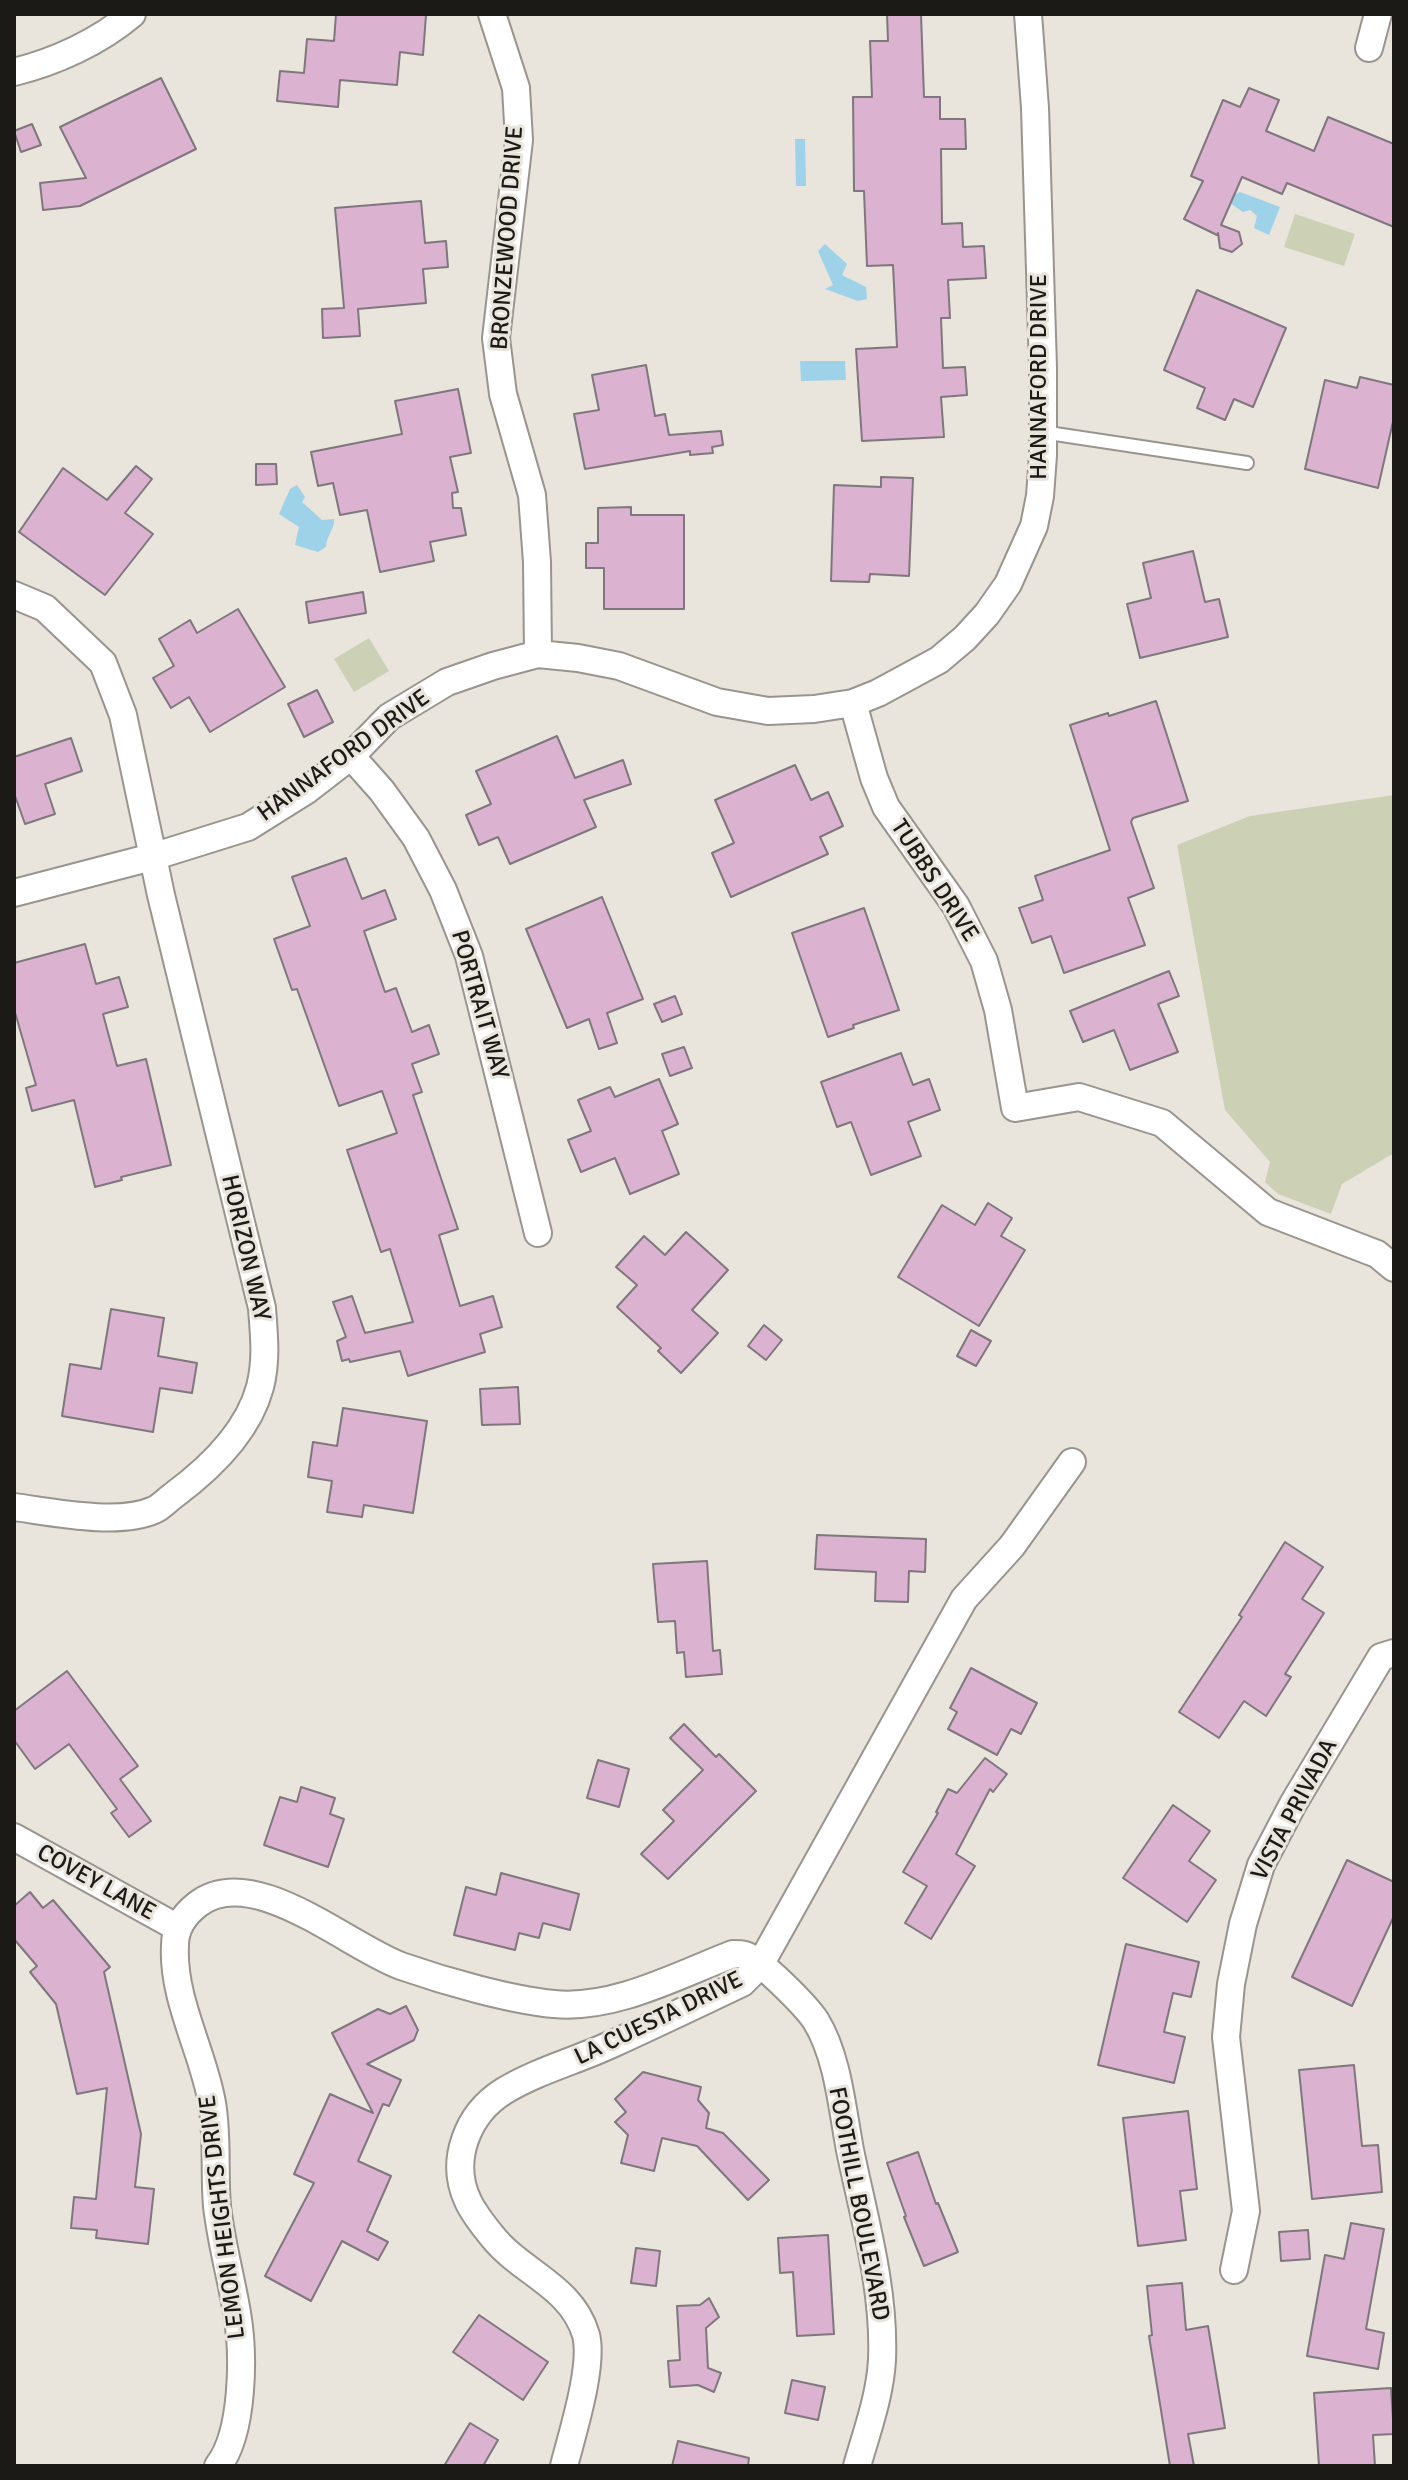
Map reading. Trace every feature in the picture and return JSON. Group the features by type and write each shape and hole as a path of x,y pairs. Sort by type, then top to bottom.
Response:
{"street":[{"path":"14,72 43,65 115,28 132,14"},
{"name":"BRONZEWOOD DRIVE","path":"492,14 516,88 519,140 496,338 503,394 532,495 537,562 538,654"},
{"name":"HANNAFORD DRIVE","path":"14,893 152,857 248,827 307,790 351,756 389,717 447,682 493,666 538,654 619,666 717,702 768,711 853,703 911,677 939,660 965,638 1008,584 1034,526 1041,483 1043,368 1035,108 1028,14"},
{"path":"1369,48 1378,14"},
{"name":"HORIZON WAY","path":"14,595 45,608 103,663 123,715 152,857 262,1308 266,1350 260,1388 247,1416 204,1474 153,1511 105,1518 14,1507"},
{"name":"TUBBS DRIVE","path":"853,703 874,778 886,807 956,906 984,961 998,1010 1015,1108 1079,1097 1162,1123 1268,1212 1377,1254 1394,1268"},
{"name":"PORTRAIT WAY","path":"351,756 382,791 416,838 443,890 469,956 538,1233"},
{"name":"LA CUESTA DRIVE","path":"564,2466 585,2374 587,2339 580,2316 566,2298 498,2244 478,2219 467,2200 461,2176 460,2156 465,2136 489,2103 510,2088 742,1983 760,1965 964,1599 1012,1546 1072,1462"},
{"name":"VISTA PRIVADA","path":"1234,2270 1246,2211 1226,2037 1231,1984 1243,1924 1261,1865 1293,1804 1381,1657 1394,1653"},
{"name":"COVEY LANE","path":"14,1837 178,1928"},
{"path":"178,1928 192,1909 206,1898 223,1892 246,1892 273,1900 309,1917 362,1948 400,1965 511,1996 563,2005 624,1995 733,1954 746,1955 760,1965"},
{"name":"LEMON HEIGHTS DRIVE","path":"178,1928 175,1944 180,1986 212,2101 219,2222 240,2337 237,2411 231,2438 218,2466"},
{"name":"FOOTHILL BOULEVARD","path":"760,1965 800,2001 823,2035 869,2241 882,2328 882,2358 878,2390 857,2466"}],"lane":[{"path":"1042,432 1247,463"}],"green space":[{"path":"1295,214 1355,234 1344,266 1284,247"},
{"path":"369,638 389,671 354,692 334,659"},
{"path":"1394,795 1394,1153 1342,1184 1331,1214 1278,1194 1265,1182 1270,1162 1225,1110 1177,845 1250,816"}],"water":[{"path":"795,139 805,139 806,186 796,186"},
{"path":"1240,192 1280,207 1269,235 1254,228 1257,216 1250,210 1243,212 1230,203 1231,196"},
{"path":"825,244 847,264 842,275 866,287 867,299 858,301 825,289 833,285 818,251"},
{"path":"800,361 845,361 846,380 801,381"},
{"path":"297,485 305,497 302,502 322,520 334,519 326,547 318,552 295,545 299,527 279,514 290,489"}],"building":[{"path":"336,14 426,15 423,55 400,52 397,85 340,80 338,107 277,101 280,71 304,73 307,39 334,41"},
{"path":"887,14 921,14 924,97 940,97 940,119 965,119 966,149 941,149 942,224 962,223 963,247 984,246 986,278 948,280 950,318 941,318 943,368 965,367 967,395 941,397 944,437 862,441 856,349 897,347 893,265 867,266 864,191 854,191 853,97 872,97 870,41 888,41"},
{"path":"161,78 196,149 80,206 43,210 40,183 86,178 60,127"},
{"path":"1249,88 1279,100 1266,131 1314,151 1328,117 1394,144 1394,227 1287,183 1282,194 1242,177 1221,225 1239,232 1242,244 1232,252 1220,248 1218,233 1184,219 1203,181 1191,176 1223,100 1240,107"},
{"path":"32,124 41,145 21,152 14,131"},
{"path":"421,201 425,243 446,241 448,267 423,269 426,303 358,309 360,336 323,338 322,309 344,308 335,208"},
{"path":"1197,290 1286,328 1253,407 1234,399 1225,420 1197,408 1205,388 1164,370"},
{"path":"646,365 655,416 665,414 669,435 721,431 723,445 712,447 713,453 690,455 690,451 585,469 574,414 599,410 592,375"},
{"path":"1360,377 1394,385 1394,417 1378,488 1305,469 1325,380 1357,388"},
{"path":"458,389 471,453 450,457 458,492 452,493 453,508 461,508 466,535 430,542 434,561 380,572 367,510 340,515 333,483 318,486 311,452 402,434 395,401"},
{"path":"256,464 276,464 277,484 256,485"},
{"path":"136,466 152,479 125,513 153,534 105,595 19,532 63,468 107,500"},
{"path":"881,477 913,478 909,576 870,574 869,582 831,581 834,485 881,487"},
{"path":"631,507 631,515 684,515 684,609 604,609 604,568 586,568 586,543 598,543 598,508"},
{"path":"1193,551 1205,602 1219,599 1228,637 1140,658 1127,604 1151,598 1143,563"},
{"path":"363,592 366,613 309,623 306,602"},
{"path":"238,609 285,687 210,732 189,697 171,708 153,678 174,666 159,639 190,620 197,633"},
{"path":"317,690 333,722 304,737 288,704"},
{"path":"1156,701 1188,801 1133,818 1131,822 1154,888 1128,898 1145,945 1064,973 1051,936 1032,943 1019,908 1043,900 1035,876 1110,850 1070,725"},
{"path":"557,736 575,778 623,760 631,784 584,800 596,827 510,864 498,837 479,845 466,815 491,804 476,771"},
{"path":"71,738 82,771 45,784 55,814 25,824 14,793 14,757"},
{"path":"795,765 811,800 828,792 843,826 820,837 828,854 731,897 712,853 734,843 715,800"},
{"path":"346,858 362,899 385,890 396,919 364,931 385,992 396,988 412,1032 429,1025 439,1054 412,1064 422,1092 413,1095 458,1229 439,1235 460,1306 493,1296 502,1327 480,1334 485,1352 408,1376 400,1351 342,1361 337,1341 346,1337 333,1302 352,1296 365,1333 413,1322 390,1249 381,1252 347,1150 397,1133 382,1091 339,1106 297,989 292,990 274,939 310,926 292,877"},
{"path":"602,897 643,999 607,1013 617,1043 599,1049 589,1019 567,1028 526,929"},
{"path":"864,908 899,1010 828,1037 792,933"},
{"path":"85,944 96,984 119,977 128,1007 103,1014 117,1066 146,1059 171,1165 95,1187 74,1100 32,1111 26,1088 36,1085 14,1009 14,963"},
{"path":"1169,971 1179,996 1158,1004 1178,1052 1130,1070 1114,1030 1083,1042 1070,1011"},
{"path":"675,996 682,1014 662,1022 654,1004"},
{"path":"684,1047 692,1068 670,1076 662,1054"},
{"path":"901,1053 913,1085 929,1079 940,1110 908,1122 921,1156 871,1175 851,1122 837,1127 821,1082"},
{"path":"659,1079 678,1124 662,1131 679,1174 630,1194 615,1158 581,1172 568,1140 591,1131 578,1100 610,1087 615,1097"},
{"path":"988,1203 1012,1218 1001,1236 1025,1250 979,1326 898,1277 942,1205 975,1225"},
{"path":"686,1232 728,1270 692,1310 718,1333 681,1373 658,1351 661,1348 617,1307 637,1285 616,1267 644,1236 665,1255"},
{"path":"111,1309 164,1318 158,1356 197,1363 192,1393 160,1388 153,1432 62,1416 70,1364 101,1369"},
{"path":"764,1325 782,1340 766,1360 748,1346"},
{"path":"971,1330 991,1341 976,1366 957,1356"},
{"path":"518,1387 520,1424 482,1425 480,1389"},
{"path":"343,1408 427,1421 413,1513 364,1505 362,1517 327,1512 332,1481 308,1477 313,1442 337,1446"},
{"path":"817,1535 926,1539 925,1572 909,1571 908,1602 875,1601 876,1572 815,1569"},
{"path":"1285,1542 1323,1567 1302,1599 1324,1613 1285,1674 1291,1677 1266,1716 1244,1701 1219,1738 1179,1712 1242,1617 1239,1615"},
{"path":"707,1561 713,1651 720,1650 722,1674 686,1677 684,1652 677,1653 675,1621 658,1622 653,1564"},
{"path":"971,1668 1037,1703 1021,1734 1011,1729 997,1755 948,1729 957,1712 950,1708"},
{"path":"67,1671 138,1766 120,1779 151,1821 129,1837 111,1813 117,1809 69,1744 35,1769 14,1740 14,1711"},
{"path":"684,1724 756,1791 668,1879 641,1854 674,1821 663,1810 703,1770 670,1738"},
{"path":"985,1758 1007,1774 993,1792 990,1789 956,1854 975,1866 931,1939 905,1923 927,1886 903,1872 938,1813 948,1789 957,1793"},
{"path":"598,1760 629,1769 619,1807 587,1798"},
{"path":"301,1787 335,1798 330,1814 344,1819 328,1867 264,1845 280,1797 297,1802"},
{"path":"1173,1805 1210,1831 1189,1861 1216,1880 1187,1922 1123,1878"},
{"path":"1347,1860 1394,1882 1394,1916 1352,2006 1292,1977"},
{"path":"501,1873 579,1894 570,1930 543,1923 539,1938 519,1933 515,1950 454,1935 466,1887 496,1895"},
{"path":"30,1892 43,1908 53,1900 110,1967 104,1972 141,2134 135,2187 154,2189 148,2244 96,2238 97,2230 71,2228 74,2197 96,2199 107,2088 77,2094 56,2004 30,1972 37,1966 14,1939 14,1906"},
{"path":"1126,1944 1199,1962 1191,1997 1173,1993 1164,2032 1185,2037 1174,2083 1098,2065"},
{"path":"406,2006 418,2030 414,2040 367,2064 401,2080 389,2106 383,2104 358,2161 391,2176 367,2231 388,2242 378,2260 342,2241 311,2301 265,2276 314,2183 294,2174 330,2094 373,2113 332,2033 378,2009 390,2014"},
{"path":"1354,2065 1362,2146 1378,2145 1382,2192 1312,2199 1299,2070"},
{"path":"643,2072 701,2087 698,2100 709,2113 706,2128 723,2133 769,2180 748,2200 697,2146 662,2138 654,2171 621,2163 628,2135 615,2122 626,2112 615,2099"},
{"path":"1188,2111 1197,2189 1180,2191 1186,2240 1138,2246 1123,2118"},
{"path":"918,2152 936,2204 958,2252 924,2266 887,2163"},
{"path":"1351,2223 1384,2229 1366,2329 1384,2333 1378,2369 1307,2356 1325,2255 1344,2259"},
{"path":"1308,2230 1310,2259 1281,2261 1279,2232"},
{"path":"828,2235 834,2334 797,2336 793,2272 780,2273 778,2238"},
{"path":"636,2248 660,2251 656,2286 631,2283"},
{"path":"1182,2283 1186,2330 1208,2326 1225,2428 1188,2434 1194,2466 1170,2466 1149,2336 1152,2335 1147,2286"},
{"path":"709,2298 719,2317 706,2328 708,2368 721,2373 714,2392 698,2385 670,2387 668,2361 680,2360 677,2306 700,2305"},
{"path":"479,2315 548,2362 523,2400 453,2352"},
{"path":"792,2380 825,2387 818,2420 785,2413"},
{"path":"1391,2388 1394,2434 1373,2435 1375,2466 1319,2466 1314,2393"},
{"path":"470,2423 498,2440 483,2466 444,2466"},
{"path":"678,2441 749,2458 748,2466 672,2466"}]}
